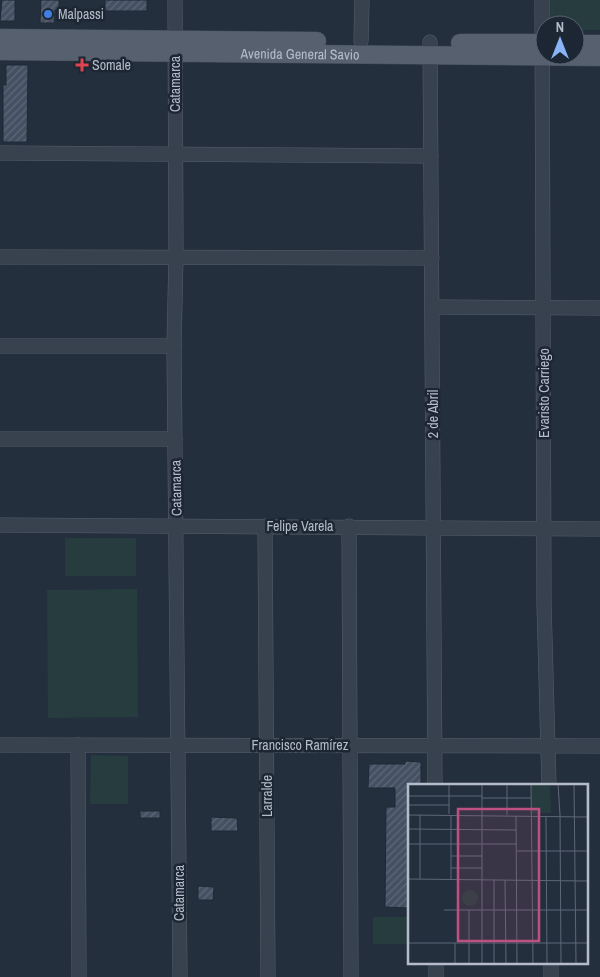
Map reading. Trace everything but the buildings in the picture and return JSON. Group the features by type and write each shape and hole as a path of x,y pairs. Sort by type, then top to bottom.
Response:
{"main road":[{"name":"Avenida General Savio","path":"0,38 175,46 535,47"},
{"name":"Avenida General Savio","path":"0,51 361,41 430,48"},
{"path":"585,44 600,44"},
{"name":"Avenida General Savio","path":"585,54 600,57"}],"street":[{"name":"Catamarca","path":"175,0 176,256 174,346 180,977"},
{"path":"361,41 362,0"},
{"name":"Evaristo Carriego","path":"542,0 542,15"},
{"name":"2 de Abril","path":"430,48 435,784"},
{"name":"Evaristo Carriego","path":"543,65 544,602 549,784"},
{"path":"0,153 431,156"},
{"path":"0,257 432,258"},
{"path":"432,307 600,308"},
{"path":"0,346 174,346"},
{"path":"0,439 175,439"},
{"name":"Felipe Varela","path":"0,525 600,528"},
{"name":"Larralde","path":"265,526 268,977"},
{"path":"348,526 351,977"},
{"name":"Francisco Ramírez","path":"0,745 600,746"},
{"path":"78,746 79,977"},
{"path":"436,964 436,977"},
{"path":"551,964 551,977"}],"green space":[{"path":"542,0 600,0 600,30 585,30 585,15 544,15"},
{"path":"65,538 136,538 136,576 65,576"},
{"path":"137,589 138,717 48,718 47,590"},
{"path":"91,755 128,756 128,804 90,804"},
{"path":"373,917 408,917 408,944 373,944"}],"place":[{"name":"Malpassi","path":"48,14"},
{"name":"Somale","path":"82,65"}]}
